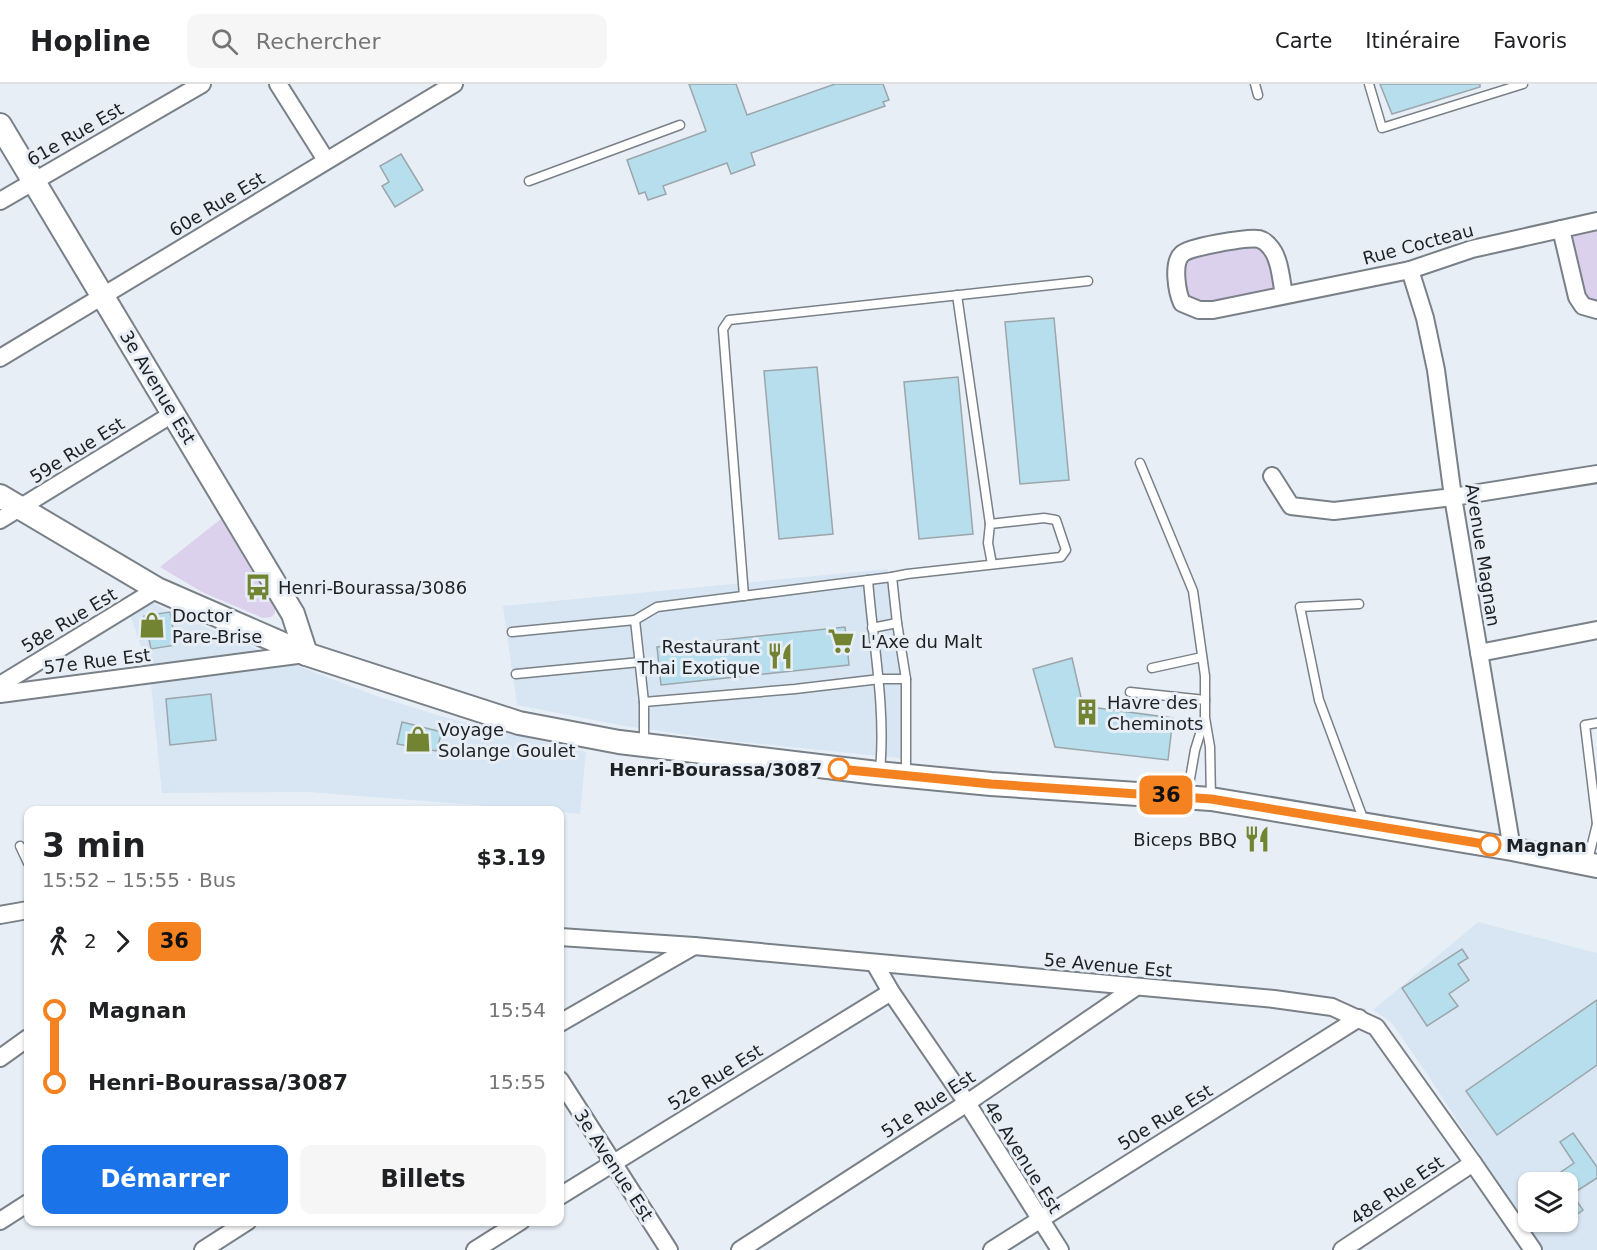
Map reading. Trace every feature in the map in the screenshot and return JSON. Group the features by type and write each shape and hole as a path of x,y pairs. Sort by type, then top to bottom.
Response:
{"main road":[{"name":"3e Avenue Est","path":"0,125 293,614 306,654"},
{"path":"0,496 10,514 157,589 306,654 519,723 644,745 879,774 1211,799 1512,849 1594,870"}],"street":[{"name":"61e Rue Est","path":"0,201 201,84"},
{"path":"278,84 326,160"},
{"name":"60e Rue Est","path":"0,358 454,84"},
{"name":"Rue Cocteau","path":"1284,295 1275,255 1269,245 1261,240 1246,239 1190,249 1182,253 1177,261 1177,292 1182,303 1189,308 1213,310 1410,270 1472,249 1597,220"},
{"path":"1561,229 1577,297 1583,306 1597,310"},
{"name":"Avenue Magnan","path":"1410,270 1425,318 1436,370 1453,497 1512,849"},
{"name":"59e Rue Est","path":"10,514 174,413"},
{"path":"1272,476 1291,506 1334,511 1453,497 1597,474"},
{"name":"58e Rue Est","path":"0,685 157,589"},
{"path":"1479,653 1597,630"},
{"name":"57e Rue Est","path":"0,694 306,654"},
{"path":"0,915 24,911"},
{"name":"5e Avenue Est","path":"564,937 694,946 1332,1007 1376,1027 1533,1250"},
{"path":"564,1021 694,946"},
{"name":"4e Avenue Est","path":"875,964 1060,1250"},
{"name":"51e Rue Est","path":"740,1250 967,1103 1136,987"},
{"name":"52e Rue Est","path":"564,1193 891,992"},
{"name":"50e Rue Est","path":"992,1250 1359,1018"},
{"path":"0,1058 24,1041"},
{"name":"3e Avenue Est","path":"564,1086 669,1250"},
{"name":"48e Rue Est","path":"1342,1250 1473,1163"},
{"path":"0,1221 24,1206"},
{"path":"203,1250 240,1226"},
{"path":"475,1250 512,1226"}],"lane":[{"path":"1255,84 1258,95"},
{"path":"1369,84 1382,128 1523,84"},
{"path":"529,181 680,125"},
{"path":"744,596 723,329 729,320 1088,281"},
{"path":"957,295 990,524 988,543 992,564"},
{"path":"1140,462 1193,591 1205,676 1205,718 1210,747 1211,799"},
{"path":"512,632 635,620 657,607 1060,557 1066,550 1056,520 1044,518 990,524"},
{"path":"892,577 906,679 906,776"},
{"path":"868,580 879,679 882,744 879,774"},
{"path":"1359,604 1300,607 1319,700 1365,824"},
{"path":"635,620 644,702 644,745"},
{"path":"872,628 897,623"},
{"path":"1152,668 1202,657"},
{"path":"516,674 640,662"},
{"path":"644,702 879,679 906,679"},
{"path":"1130,692 1205,700"},
{"path":"1187,797 1195,750 1205,718"},
{"path":"1594,870 1597,824 1585,725 1597,723"},
{"path":"20,846 24,854"}],"shaded area":[{"path":"1597,221 1597,310 1583,306 1561,229"},
{"path":"1261,240 1284,295 1213,310 1182,303 1182,253"},
{"path":"221,519 275,608 275,613 271,617 263,618 202,592 160,567"},
{"path":"888,569 909,696 909,759 722,740 619,725 517,705 503,606"},
{"path":"151,602 290,663 379,697 451,719 586,752 580,814 564,812 564,806 486,806 309,792 162,793 150,674 130,614"},
{"path":"1478,922 1597,953 1597,1250 1542,1250 1530,1232 1578,1232 1578,1172 1518,1172 1518,1213 1392,1023 1373,1010"}],"building":[{"path":"689,84 736,84 747,115 835,84 883,84 889,100 883,102 885,106 751,153 755,165 731,174 727,163 663,186 666,194 648,200 645,192 639,194 627,160 706,131"},
{"path":"1380,84 1480,84 1480,87 1392,114"},
{"path":"401,154 423,190 395,207 382,186 389,182 380,166"},
{"path":"1054,318 1069,480 1020,484 1005,322"},
{"path":"817,367 833,534 779,539 764,371"},
{"path":"958,377 973,534 919,539 904,382"},
{"path":"170,612 176,645 151,649 144,616"},
{"path":"845,627 849,665 661,685 657,647"},
{"name":"Havre des Cheminots","path":"1072,658 1083,706 1173,718 1168,760 1055,747 1033,669"},
{"path":"211,694 216,740 170,745 166,699"},
{"path":"402,722 442,732 436,751 397,744"},
{"path":"1462,949 1468,958 1458,964 1469,980 1449,994 1458,1006 1427,1026 1402,988"},
{"path":"1597,1000 1597,1065 1497,1135 1466,1091"},
{"path":"1573,1133 1597,1167 1597,1178 1578,1190 1578,1172 1561,1172 1574,1163 1560,1142"},
{"path":"1578,1203 1583,1210 1578,1214"}],"bus line":[{"name":"36","path":"839,769 991,784 1211,799 1490,845"}],"place":[{"name":"Henri-Bourassa/3086","path":"258,587"},
{"name":"Doctor Pare-Brise","path":"152,625"},
{"name":"L'Axe du Malt","path":"841,641"},
{"name":"Restaurant Thai Exotique","path":"780,656"},
{"name":"Havre des Cheminots","path":"1087,712"},
{"name":"Voyage Solange Goulet","path":"418,739"},
{"name":"Henri-Bourassa/3087","path":"839,769"},
{"name":"Biceps BBQ","path":"1257,839"},
{"name":"Magnan","path":"1490,845"}]}
